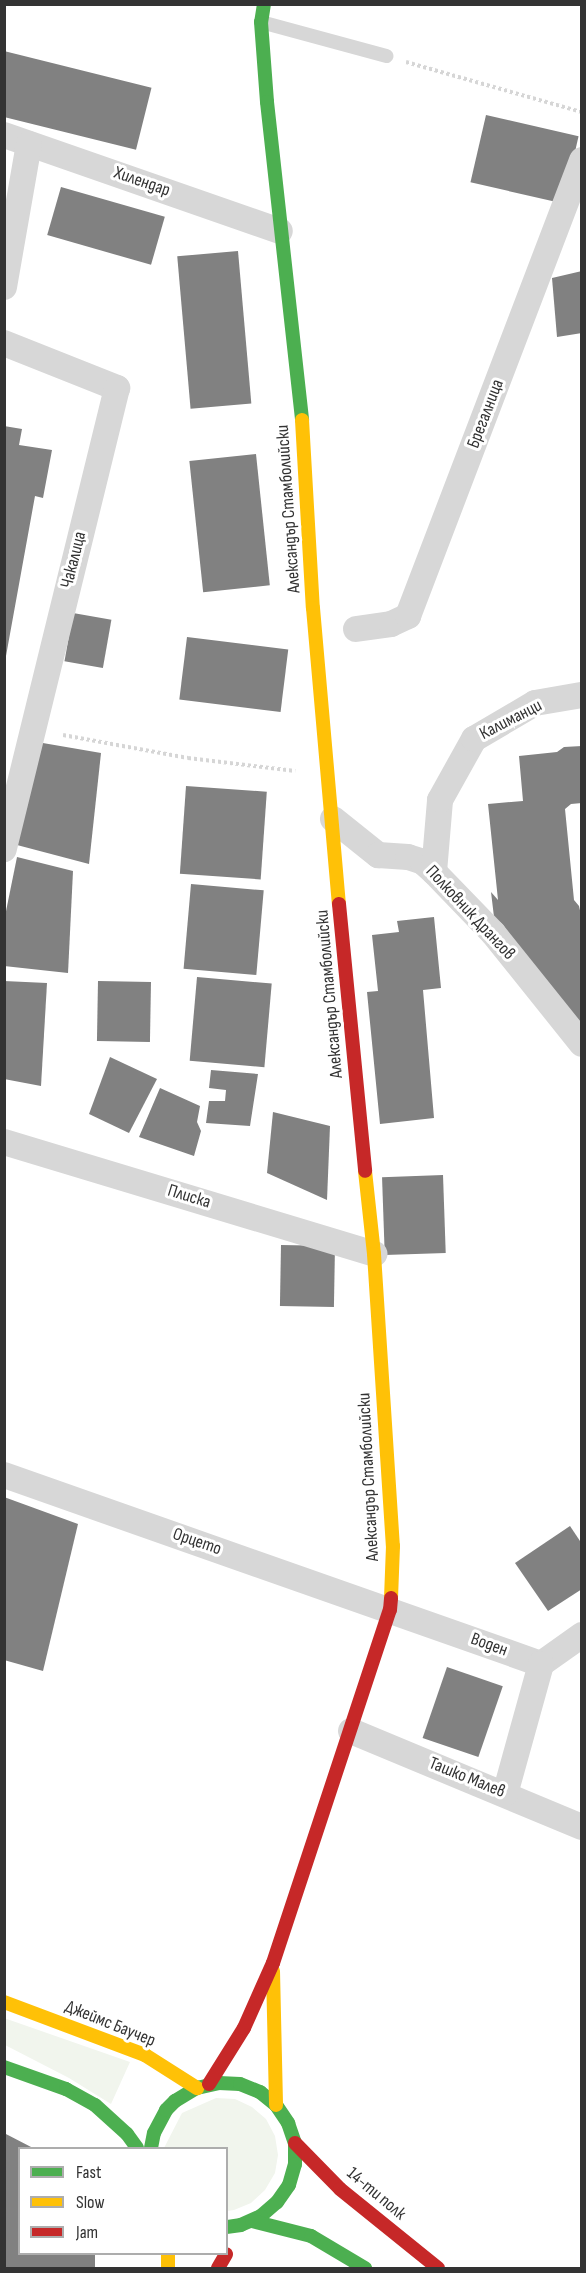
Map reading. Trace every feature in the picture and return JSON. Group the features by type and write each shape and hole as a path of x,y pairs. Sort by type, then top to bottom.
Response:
{"street":[{"name":"Александър Стамболийски","path":"203,2086 227,2059 244,2028 273,1963 390,1610 393,1546 374,1254 351,1038 313,608 304,440 280,231 261,22 264,4"},
{"name":"Хилендар","path":"4,135 280,231"},
{"path":"4,287 28,144"},
{"name":"Брегалница","path":"356,629 391,624 408,616 582,160"},
{"name":"Чакалица","path":"4,343 117,388 4,849"},
{"name":"Калиманци","path":"434,872 440,800 474,739 535,704 582,695"},
{"name":"Полковник Дрангов","path":"333,819 378,855 408,857 423,862 493,933 582,1044"},
{"name":"Плиска","path":"4,1142 374,1254"},
{"name":"Орцето","path":"4,1475 390,1610"},
{"name":"Воден","path":"390,1610 541,1664"},
{"path":"505,1794 541,1664 582,1635"},
{"name":"Ташко Малев","path":"351,1731 582,1827"},
{"name":"Александър Стамболийски","path":"273,1963 276,2105"},
{"name":"Джеймс Баучер","path":"4,2002 145,2055 203,2086"},
{"path":"4,2067 66,2089 95,2105 127,2134 136,2147"},
{"path":"151,2147 154,2133 166,2110 180,2097 203,2086 240,2084 260,2092 276,2105 288,2123 295,2143 295,2164 289,2185 277,2202 246,2223 228,2250"},
{"name":"14-ти полк","path":"295,2143 340,2188 438,2268"},
{"path":"228,2227 246,2223 311,2236 365,2268"}],"lane":[{"path":"261,22 386,56"}],"path":[{"path":"386,56 582,112"},
{"path":"33,729 188,758 329,775"}],"shaded area":[{"path":"4,2018 130,2062 111,2104 69,2078 5,2045"},
{"path":"216,2098 235,2099 252,2107 266,2119 275,2136 278,2155 275,2173 265,2190 251,2203 228,2211 228,2147 165,2147 182,2113"}],"building":[{"path":"4,51 151,88 136,150 4,117"},
{"path":"486,115 579,136 563,204 470,182"},
{"path":"61,187 165,217 151,265 47,235"},
{"path":"238,251 251,403 191,409 177,256"},
{"path":"582,271 582,333 557,337 552,278"},
{"path":"4,426 22,429 19,445 52,450 43,498 35,496 6,656"},
{"path":"256,454 270,585 203,592 189,461"},
{"path":"73,613 111,620 103,668 64,661"},
{"path":"187,637 288,649 281,712 179,700"},
{"path":"37,742 101,753 89,864 17,845"},
{"path":"582,746 582,803 571,804 565,809 574,900 579,906 582,919 582,1037 494,917 491,892 498,900 488,804 523,801 519,756 557,752 564,747"},
{"path":"186,786 267,792 261,879 180,874"},
{"path":"17,857 73,871 68,973 4,966 4,921"},
{"path":"191,884 264,890 256,975 184,969"},
{"path":"434,917 441,988 423,990 434,1118 380,1124 367,992 378,991 372,935 399,932 397,921"},
{"path":"197,977 272,984 264,1067 190,1061"},
{"path":"4,981 47,983 41,1086 4,1079"},
{"path":"98,981 151,982 150,1042 97,1041"},
{"path":"110,1057 157,1079 129,1133 89,1114"},
{"path":"211,1070 258,1074 250,1126 206,1123 209,1101 225,1101 226,1090 209,1088"},
{"path":"160,1088 200,1106 197,1122 201,1131 194,1156 139,1137"},
{"path":"273,1112 330,1126 327,1200 267,1173"},
{"path":"443,1175 446,1253 385,1255 382,1177"},
{"path":"281,1245 335,1246 334,1307 280,1306"},
{"path":"4,1497 78,1524 43,1671 4,1660"},
{"path":"570,1526 582,1544 582,1589 548,1611 515,1563"},
{"path":"447,1667 503,1686 478,1757 423,1738"},
{"path":"4,2133 31,2147 18,2147 18,2255 95,2255 95,2268 4,2268"}],"traffic: fast":[{"path":"264,4 261,22 267,102 302,420"},
{"path":"4,2067 66,2089 95,2105 127,2134 136,2147"},
{"path":"151,2147 154,2133 166,2110 175,2101 197,2088 219,2083 240,2084 260,2092 276,2105 288,2123 295,2143 295,2164 289,2185 277,2202 261,2216 241,2225 228,2227"},
{"path":"252,2221 311,2236 365,2268"}],"traffic: slow":[{"path":"302,420 313,608 339,904"},
{"path":"365,1171 374,1254 393,1546 391,1598"},
{"path":"273,1971 276,2105"},
{"path":"4,2002 145,2055 197,2088"},
{"path":"168,2255 168,2268"}],"traffic: jam":[{"path":"339,904 365,1171"},
{"path":"209,2084 244,2028 273,1963 390,1610 391,1598"},
{"path":"295,2143 340,2189 438,2268"},
{"path":"218,2268 225,2255"}]}
